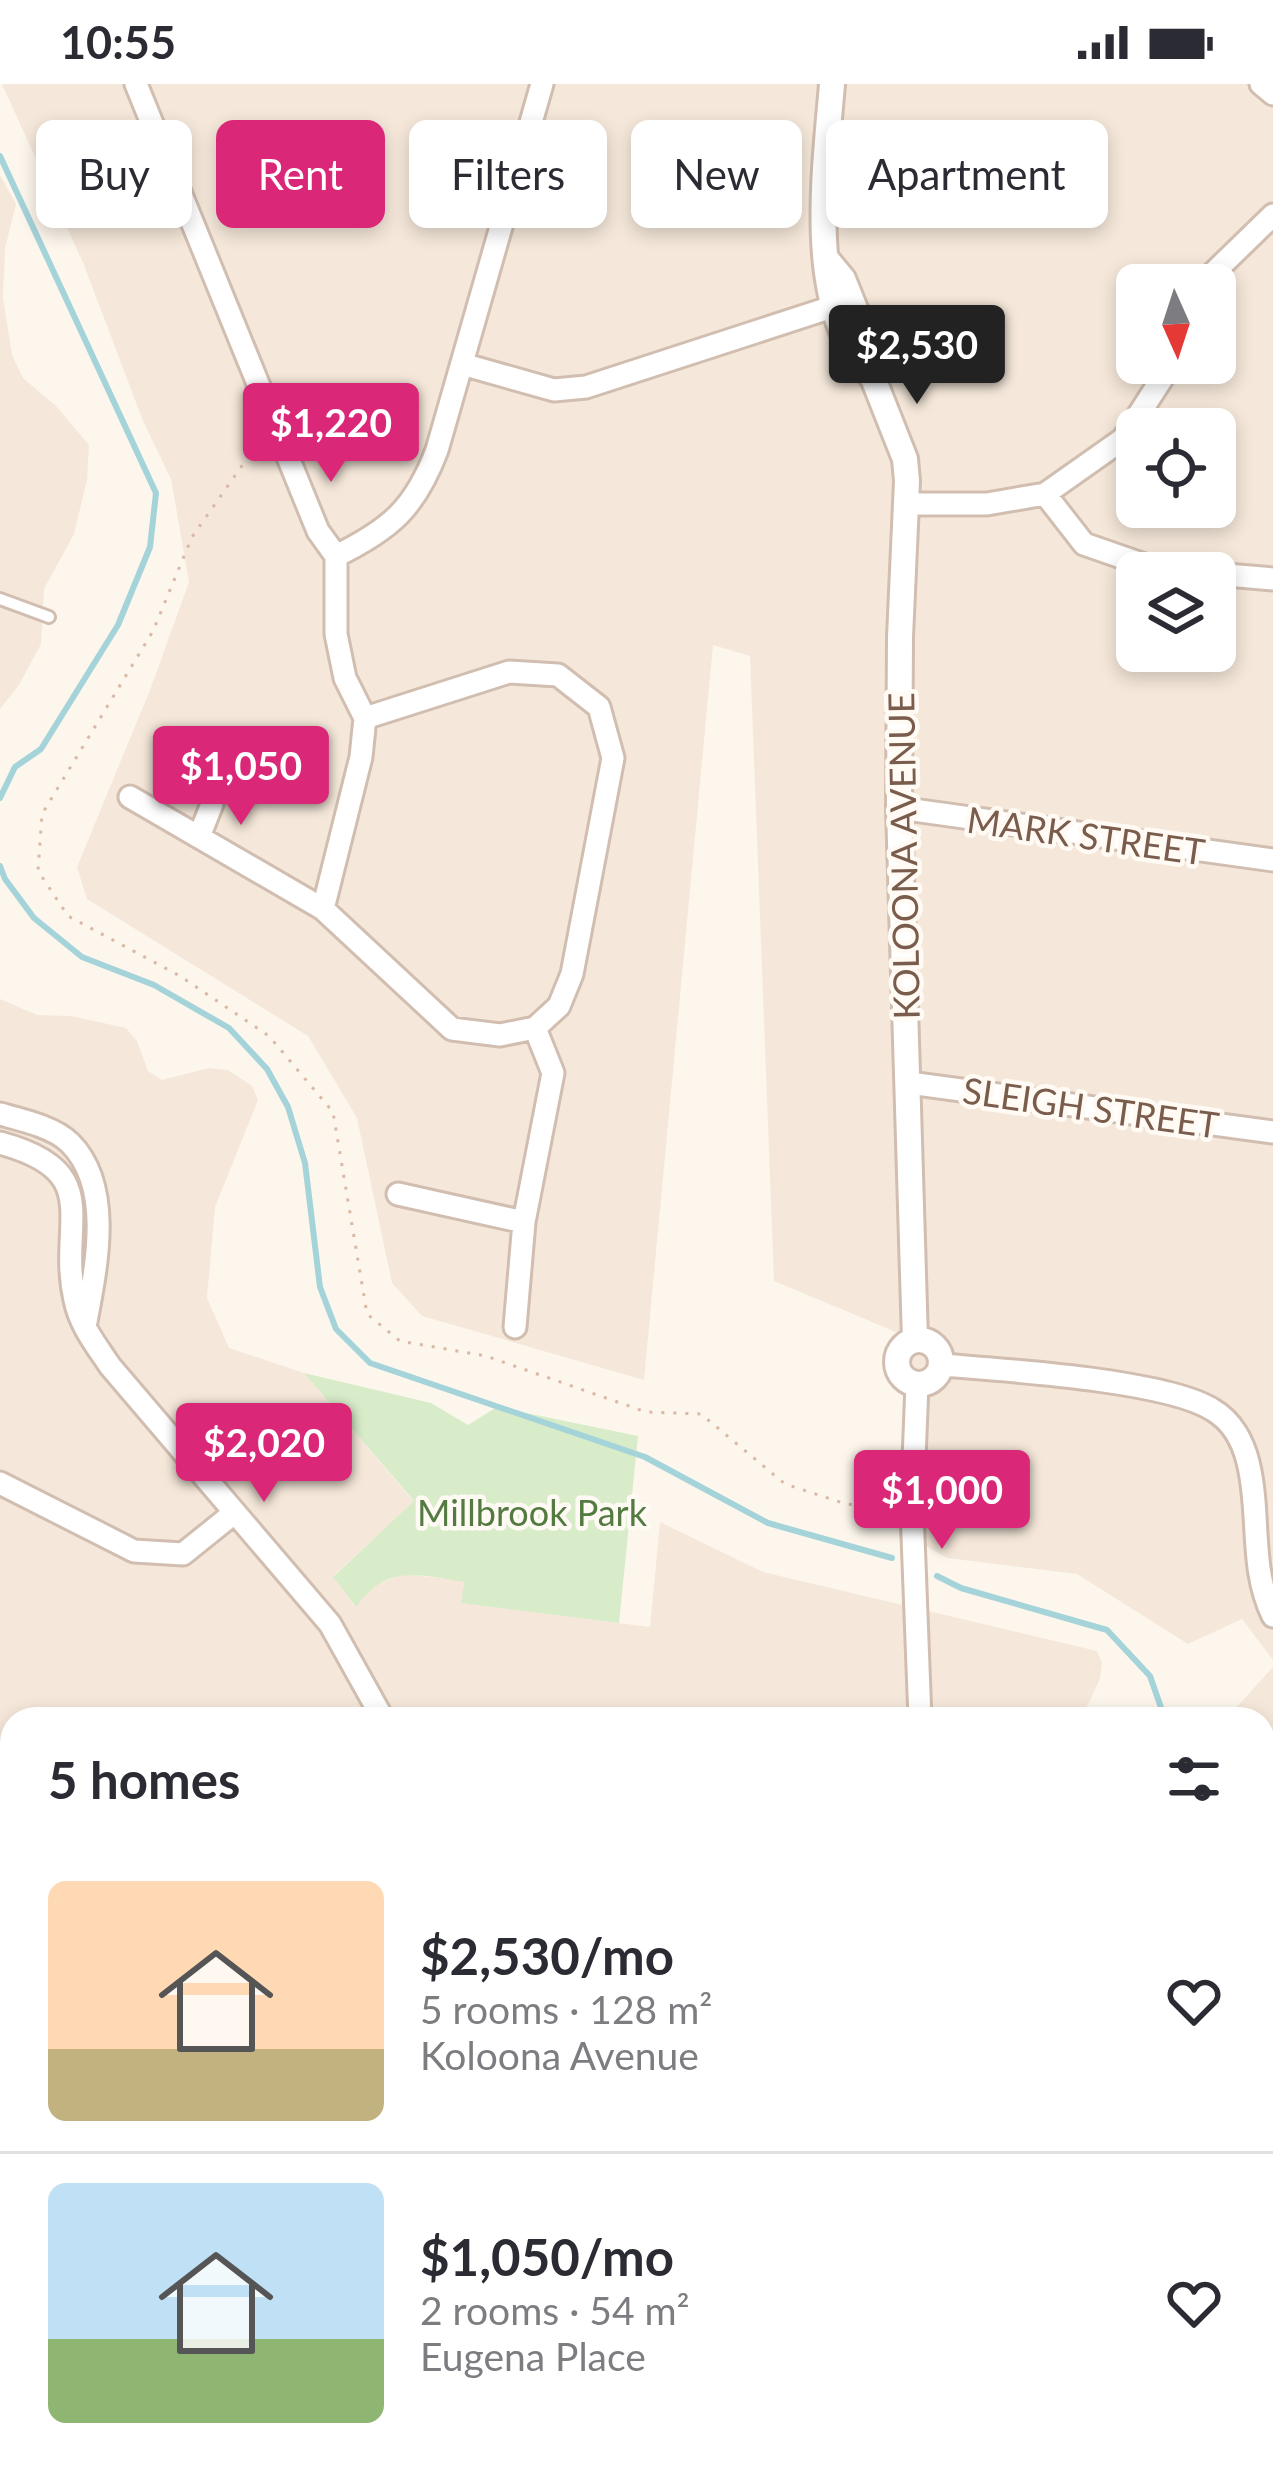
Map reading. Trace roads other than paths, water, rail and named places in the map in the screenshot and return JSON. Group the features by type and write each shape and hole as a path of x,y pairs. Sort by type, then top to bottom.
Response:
{"street":[{"path":"136,84 318,531 336,556 336,634 345,678 365,718 361,757 323,909"},
{"path":"336,556 372,538 422,490 542,84"},
{"name":"KOLOONA AVENUE","path":"832,84 826,284 857,362 873,377"},
{"path":"1261,84 1273,94"},
{"path":"1223,264 1273,215"},
{"name":"KOLOONA AVENUE","path":"828,261 844,279 867,336 874,356 873,377 905,459 908,504 900,637 899,808 915,1340"},
{"path":"462,364 554,389 586,387 835,306"},
{"path":"908,504 987,504 1045,494 1123,440 1159,384"},
{"path":"1045,494 1084,544 1116,555"},
{"path":"1236,576 1273,579"},
{"path":"130,797 323,909 452,1028 500,1035 536,1028 559,1006 572,974 613,758 599,707 558,675 509,672 365,718"},
{"path":"199,837 212,804"},
{"name":"MARK STREET","path":"899,808 1273,860"},
{"path":"515,1327 524,1222 553,1073 536,1028"},
{"name":"SLEIGH STREET","path":"909,1083 1273,1132"},
{"path":"0,1114 30,1122 70,1142 94,1181 98,1213 85,1328"},
{"path":"0,1143 52,1163 72,1198 74,1298 85,1328 110,1366 330,1624 376,1707"},
{"path":"398,1194 524,1222"},
{"path":"915,1340 934,1346 942,1365 931,1381 916,1384 903,1378 897,1365 902,1348 915,1340"},
{"path":"942,1365 1028,1372 1171,1394 1212,1408 1235,1432 1248,1464 1258,1571 1273,1616"},
{"path":"916,1384 912,1510 920,1707"},
{"path":"0,1483 134,1551 183,1554 234,1513"}],"lane":[{"path":"0,599 49,617"}],"waterway":[{"path":"0,156 156,493 150,547 118,625 41,749 15,767 0,798"},
{"path":"0,866 34,918 82,957 154,985 229,1028 267,1069 288,1107 305,1163 320,1287 336,1329 370,1363 645,1457 768,1523 892,1558"},
{"path":"937,1576 961,1588 1107,1630 1150,1676 1161,1707"}],"park label":[{"name":"Millbrook Park","path":"532,1512"}]}
